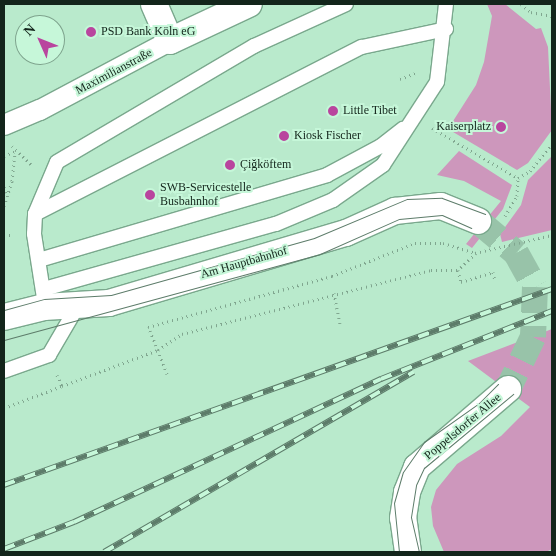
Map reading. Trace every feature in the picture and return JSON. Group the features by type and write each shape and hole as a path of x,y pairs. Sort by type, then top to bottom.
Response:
{"street":[{"path":"154,4 170,41"},
{"name":"Maximilianstraße","path":"4,125 40,110 170,41 249,4"},
{"name":"Am Hauptbahnhof","path":"4,317 44,298 77,306 109,303 346,233 395,211 441,206 486,230"},
{"name":"Poppelsdorfer Allee","path":"408,552 402,518 407,492 417,467 508,389"}],"lane":[{"path":"346,4 254,46 57,162 35,214 34,234 44,298 149,261 276,224 333,200 382,165 415,119 437,82 446,29 446,4"},
{"path":"35,214 362,47 446,29"},
{"path":"39,260 327,175 381,146 415,119"},
{"path":"4,371 49,355 77,306"}],"path":[{"path":"521,4 531,12 552,16"},
{"path":"415,119 518,178"},
{"path":"518,178 530,171 552,144"},
{"path":"4,156 15,151 8,195 4,206"},
{"path":"4,408 158,350 182,334 334,293 430,270 458,270 476,253 486,230 517,196 518,178"},
{"path":"4,186 8,195"},
{"path":"167,374 148,328 332,276 416,243 443,243 476,253 552,235"},
{"path":"458,270 461,282 493,272 495,281"},
{"path":"334,293 340,324"},
{"path":"49,355 62,386"}],"shaded area":[{"path":"487,4 505,4 536,29 541,28 548,47 552,130 528,163 517,170 448,129 476,85 484,62 492,16"},
{"path":"459,151 512,185 503,209 472,248 466,244 501,201 464,181 437,175"},
{"path":"552,156 552,230 502,242 500,234 521,205 528,180"},
{"path":"552,329 552,549 546,552 444,552 433,526 431,507 436,490 457,464 501,436 530,407 468,361"}],"tunnel":[{"path":"478,221 516,253 535,287 533,337 508,389"}],"tram line":[{"path":"4,310 44,299 111,295 314,238 407,199 442,198 485,214"},
{"path":"4,340 320,254 399,219 442,215 471,228"},
{"path":"399,552 394,503 403,472 424,442 479,403 498,384"},
{"path":"419,552 411,517 416,485 424,468 513,394"}],"railway":[{"path":"4,485 552,289"},
{"path":"4,549 74,522 381,379 552,311"},
{"path":"104,552 413,372"}],"place":[{"name":"PSD Bank Köln eG","path":"91,32"},
{"name":"Little Tibet","path":"333,111"},
{"name":"Kaiserplatz","path":"501,127"},
{"name":"Kiosk Fischer","path":"284,136"},
{"name":"Çiğköftem","path":"230,165"},
{"name":"SWB-Servicestelle Busbahnhof","path":"150,195"}]}
